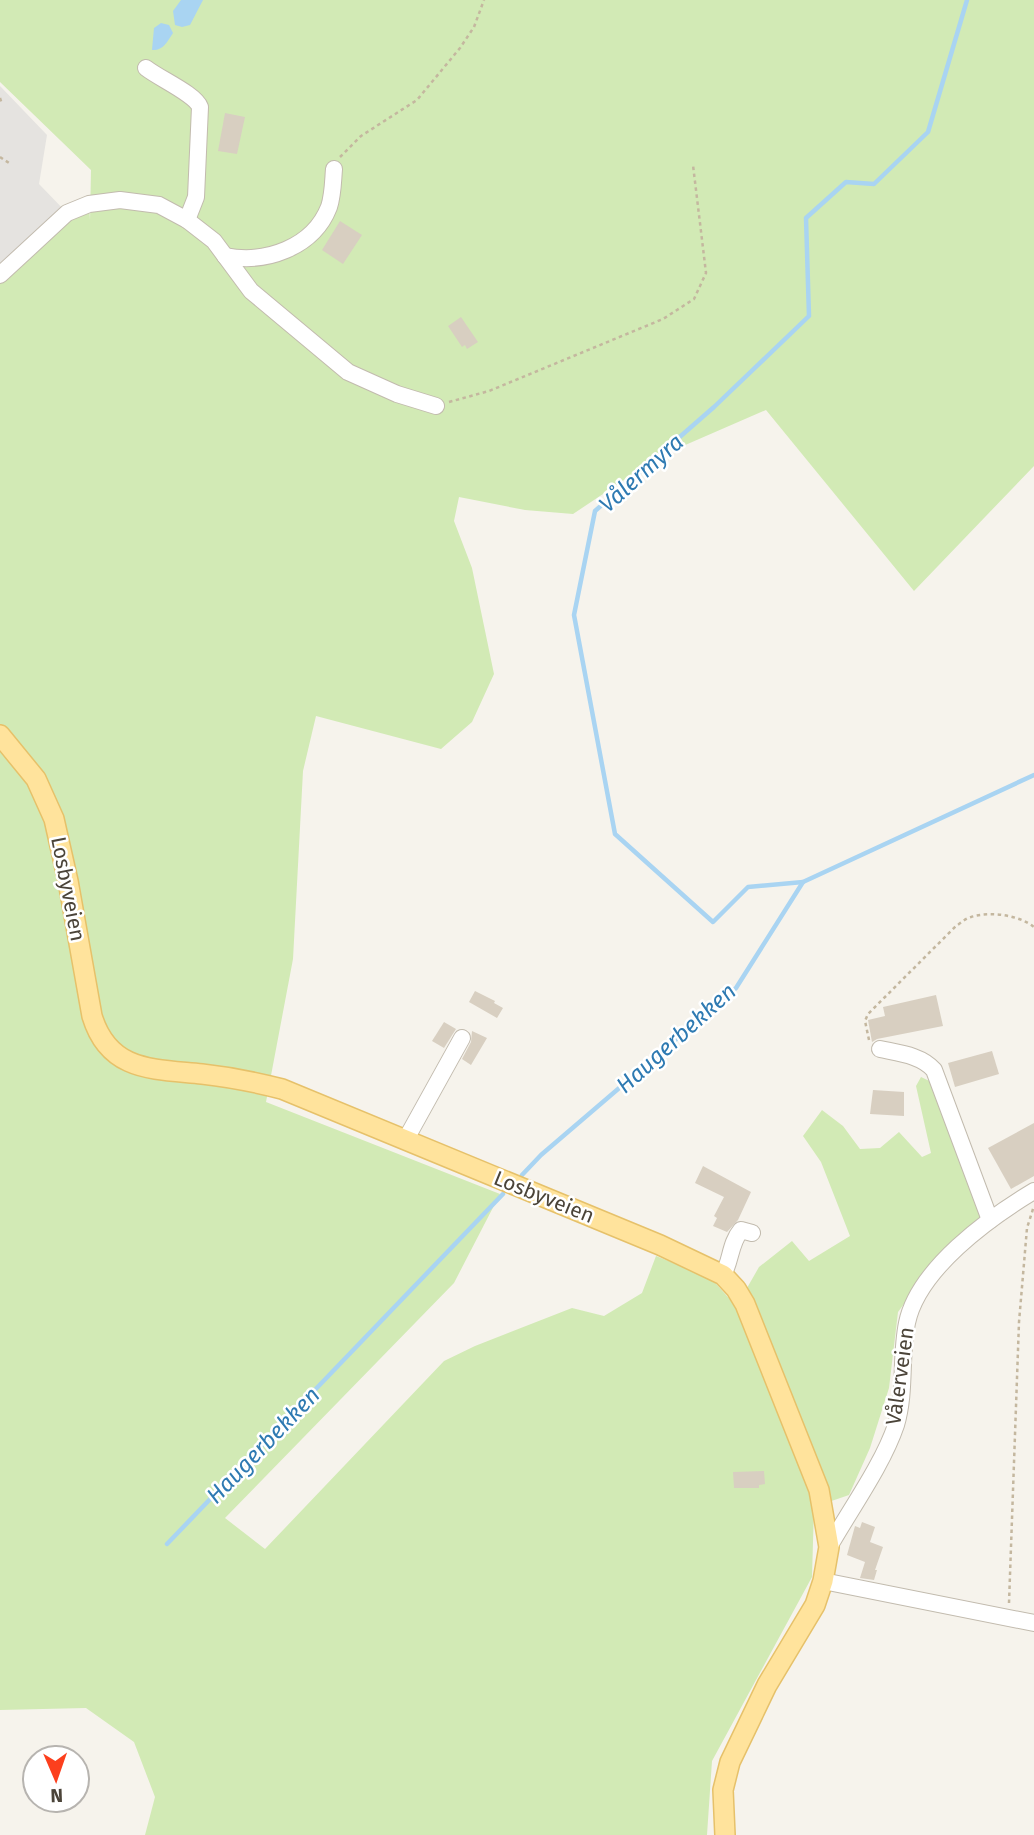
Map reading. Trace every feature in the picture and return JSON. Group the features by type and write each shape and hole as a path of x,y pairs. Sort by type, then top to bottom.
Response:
{"main road":[{"name":"Losbyveien","path":"0,735 36,779 54,819 96,1031 108,1048 125,1061 149,1069 243,1079 282,1089 660,1245 723,1275 736,1289 745,1304 819,1490 829,1547 823,1581 815,1605 767,1685 730,1762 723,1790 725,1835"}],"street":[{"path":"146,68 162,81 194,97 200,107 196,197 187,220"},
{"path":"225,256 267,256 293,247 307,237 322,220 328,208 334,169"},
{"path":"0,275 67,213 89,204 120,200 159,205 187,220 214,241 251,291 348,372 397,394 436,406"},
{"path":"406,1139 461,1038"},
{"path":"880,1049 917,1058 934,1070 990,1220"},
{"name":"Vålerveien","path":"829,1547 892,1436 903,1389 907,1320 916,1300 932,1275 990,1220 1034,1191"},
{"path":"723,1275 738,1232 741,1230 752,1233"},
{"path":"823,1581 1034,1623"}],"path":[{"path":"334,169 339,157 361,136 412,106 430,86 474,27 484,0"},
{"path":"0,98 2,104"},
{"path":"0,157 9,163"},
{"path":"436,406 489,391 526,376 663,319 694,299 706,273 693,165"},
{"path":"880,1049 869,1040 865,1021 867,1014 956,926 971,917 988,915 1025,919 1034,927"},
{"path":"1009,1617 1019,1322 1027,1228 1034,1205"}],"green space":[{"path":"0,0 1034,0 1034,466 914,591 766,410 660,456 573,514 525,510 459,497 454,521 472,568 494,674 472,722 441,749 316,716 303,771 293,959 266,1102 500,1194 454,1283 225,1518 265,1549 444,1361 572,1308 604,1316 642,1293 656,1256 711,1278 734,1304 759,1267 792,1241 809,1261 850,1236 821,1162 803,1136 822,1110 843,1126 860,1149 880,1148 899,1132 922,1157 931,1153 916,1086 921,1077 940,1086 985,1215 938,1258 898,1312 889,1388 870,1448 849,1495 814,1507 812,1577 712,1761 707,1835 145,1835 155,1797 134,1742 86,1708 0,1710 0,275 89,204 90,220 91,170 0,82"}],"shaded area":[{"path":"0,86 47,135 39,184 67,213 0,275"}],"water":[{"path":"181,0 203,0 190,25 182,27 175,25 173,11"},
{"path":"161,23 169,25 173,33 167,43 152,50 154,28"}],"building":[{"path":"225,113 245,117 237,154 218,151"},
{"path":"340,221 362,235 343,264 322,250"},
{"path":"461,317 478,342 467,349 465,345 462,347 448,326"},
{"path":"475,991 503,1008 497,1018 469,1002"},
{"path":"936,995 943,1026 872,1042 868,1020 885,1016 883,1007"},
{"path":"444,1022 456,1029 444,1048 432,1041"},
{"path":"472,1031 487,1038 471,1065 462,1059 471,1042"},
{"path":"992,1051 999,1074 955,1087 948,1063"},
{"path":"873,1090 904,1092 904,1116 870,1114"},
{"path":"1034,1123 1034,1176 1011,1189 988,1148"},
{"path":"703,1166 751,1192 738,1220 727,1232 713,1226 717,1218 714,1216 724,1197 695,1183"},
{"path":"764,1471 765,1484 759,1485 759,1488 734,1488 733,1472"},
{"path":"862,1522 875,1527 870,1542 883,1547 874,1580 860,1578 865,1562 847,1555 855,1526 860,1528"}],"waterway":[{"name":"Vålermyra","path":"803,882 748,887 713,922 615,834 574,615 595,511 714,407 809,316 806,218 846,182 874,184 928,132 967,0"},
{"name":"Haugerbekken","path":"522,1175 541,1155 736,988 803,882 1034,775"},
{"name":"Haugerbekken","path":"167,1544 503,1194"}]}
